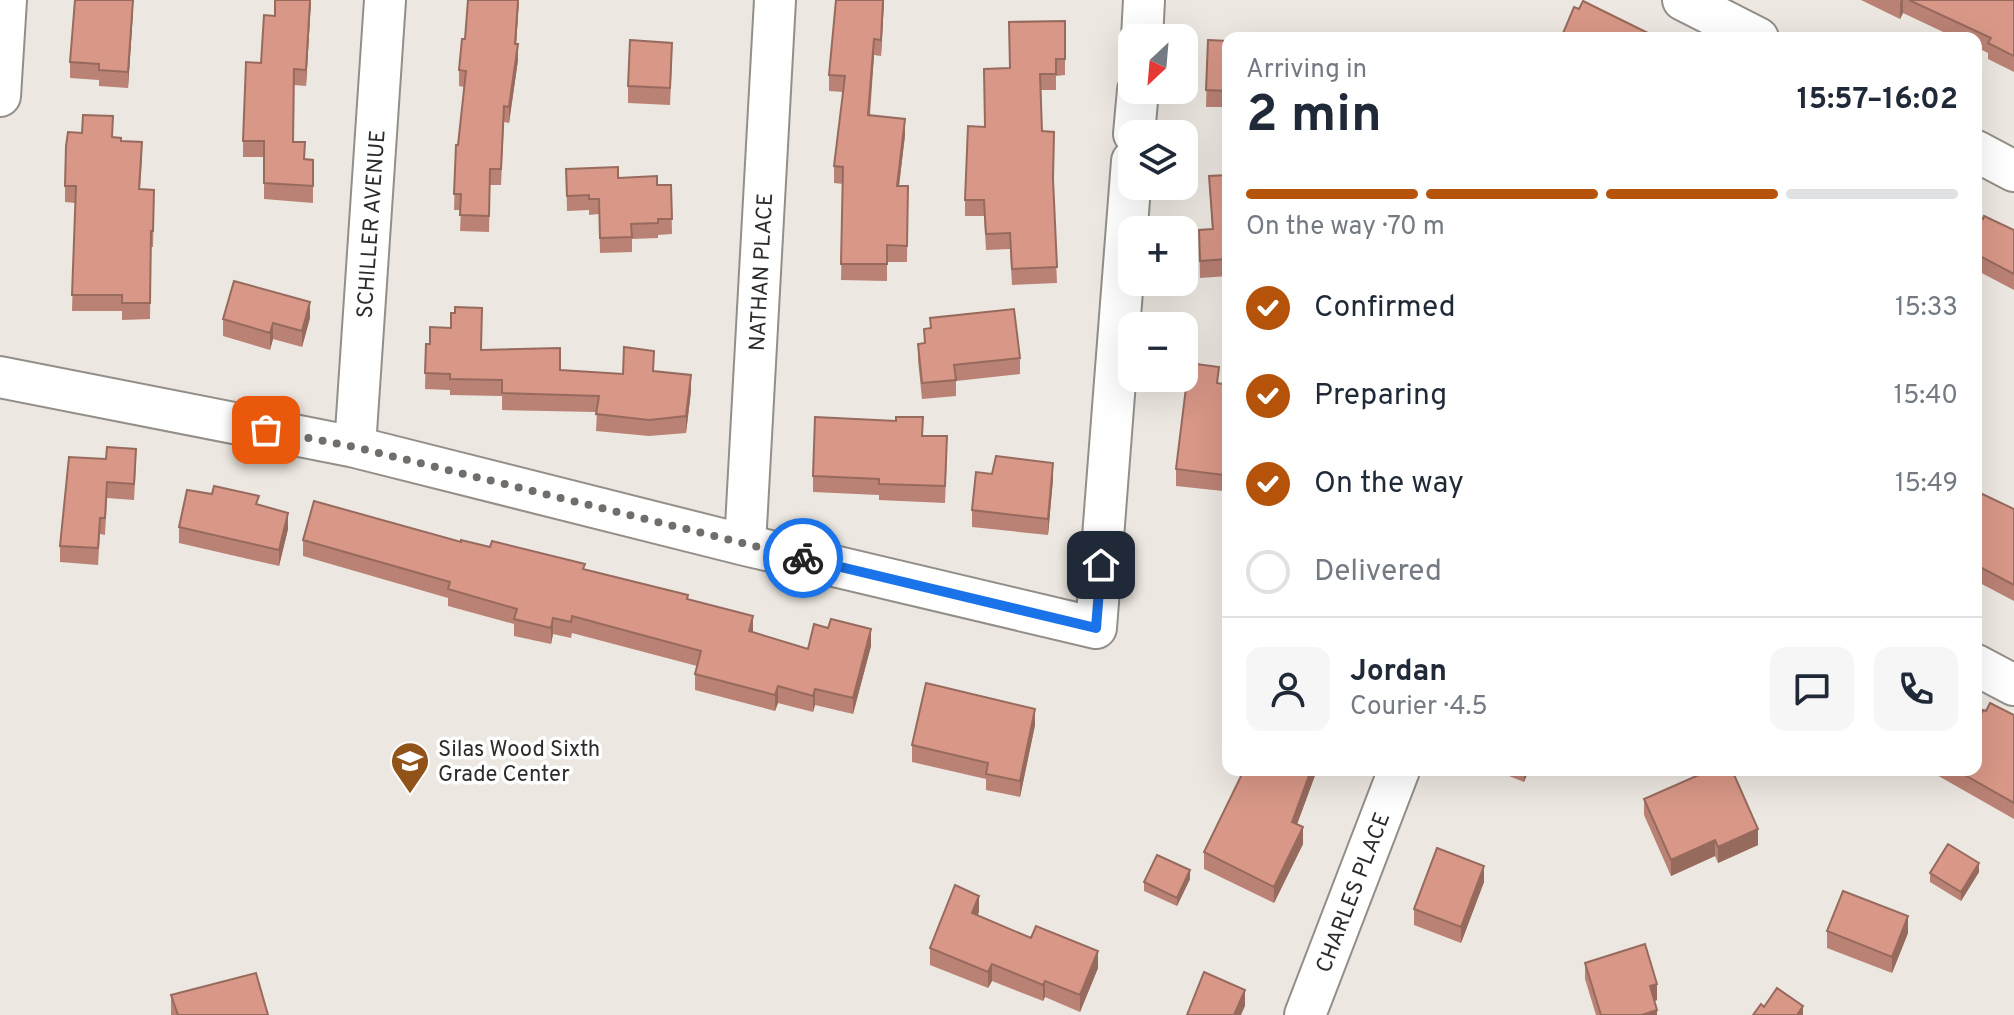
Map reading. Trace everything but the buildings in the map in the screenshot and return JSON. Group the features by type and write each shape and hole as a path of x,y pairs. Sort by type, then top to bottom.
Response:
{"street":[{"path":"0,96 6,0"},
{"name":"SCHILLER AVENUE","path":"355,447 385,0"},
{"name":"NATHAN PLACE","path":"745,545 775,0"},
{"path":"1143,24 1144,0"},
{"path":"1683,0 1746,32"},
{"path":"1982,154 2014,171"},
{"path":"0,377 355,447 745,545 1096,628 1129,200"},
{"path":"1982,668 2014,685"},
{"name":"CHARLES PLACE","path":"1305,1015 1397,776"}],"way so far":[{"path":"266,430 355,447 803,558"}],"place":[{"name":"Silas Wood Sixth Grade Center","path":"410,795"}],"route":[{"path":"803,558 1096,628 1101,565"}]}
